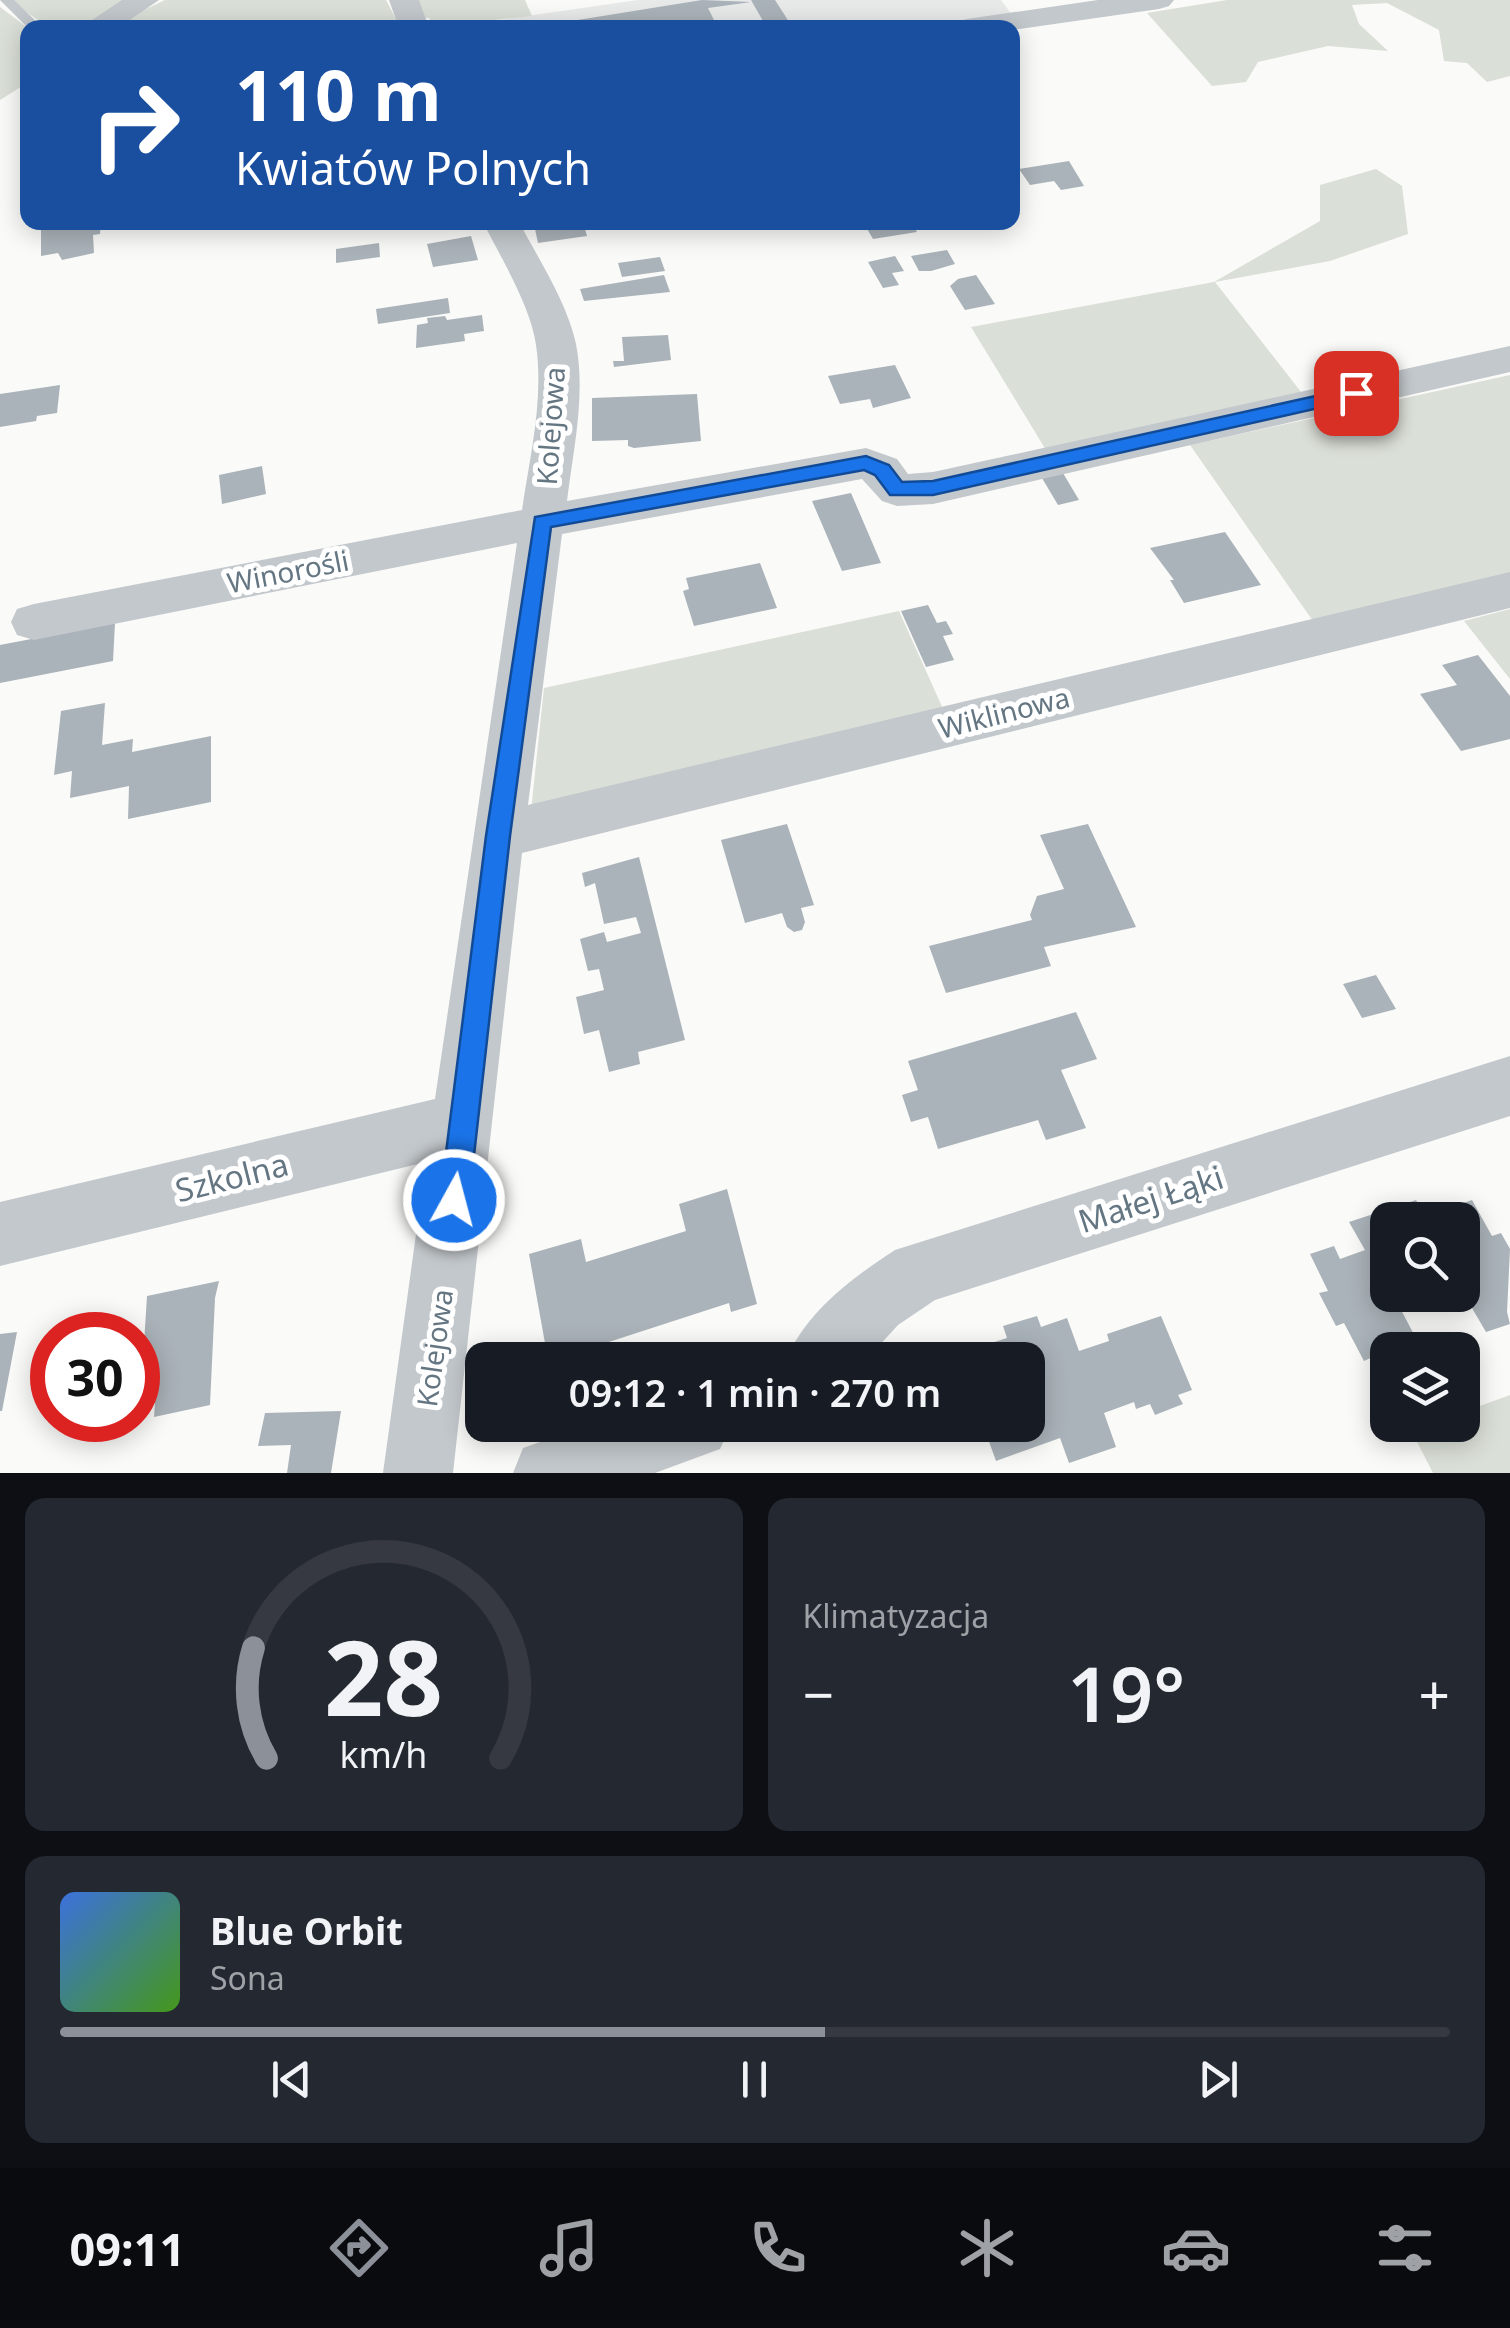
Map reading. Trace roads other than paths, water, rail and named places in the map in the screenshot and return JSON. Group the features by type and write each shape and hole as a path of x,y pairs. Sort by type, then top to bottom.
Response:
{"street":[{"path":"109,20 144,0"},
{"path":"1020,20 1160,0"},
{"name":"Kolejowa","path":"418,1473 498,836 558,408 556,344 531,280 505,230"},
{"name":"Winorośli","path":"34,622 866,463 882,470 897,490 933,488 1510,359"},
{"name":"Wiklinowa","path":"498,836 1510,590"},
{"name":"Małej Łąki","path":"837,1342 875,1302 918,1273 1510,1086"},
{"name":"Szkolna","path":"0,1234 464,1122"},
{"path":"548,1473 644,1442"}],"lane":[{"path":"4,0 27,20"}]}
